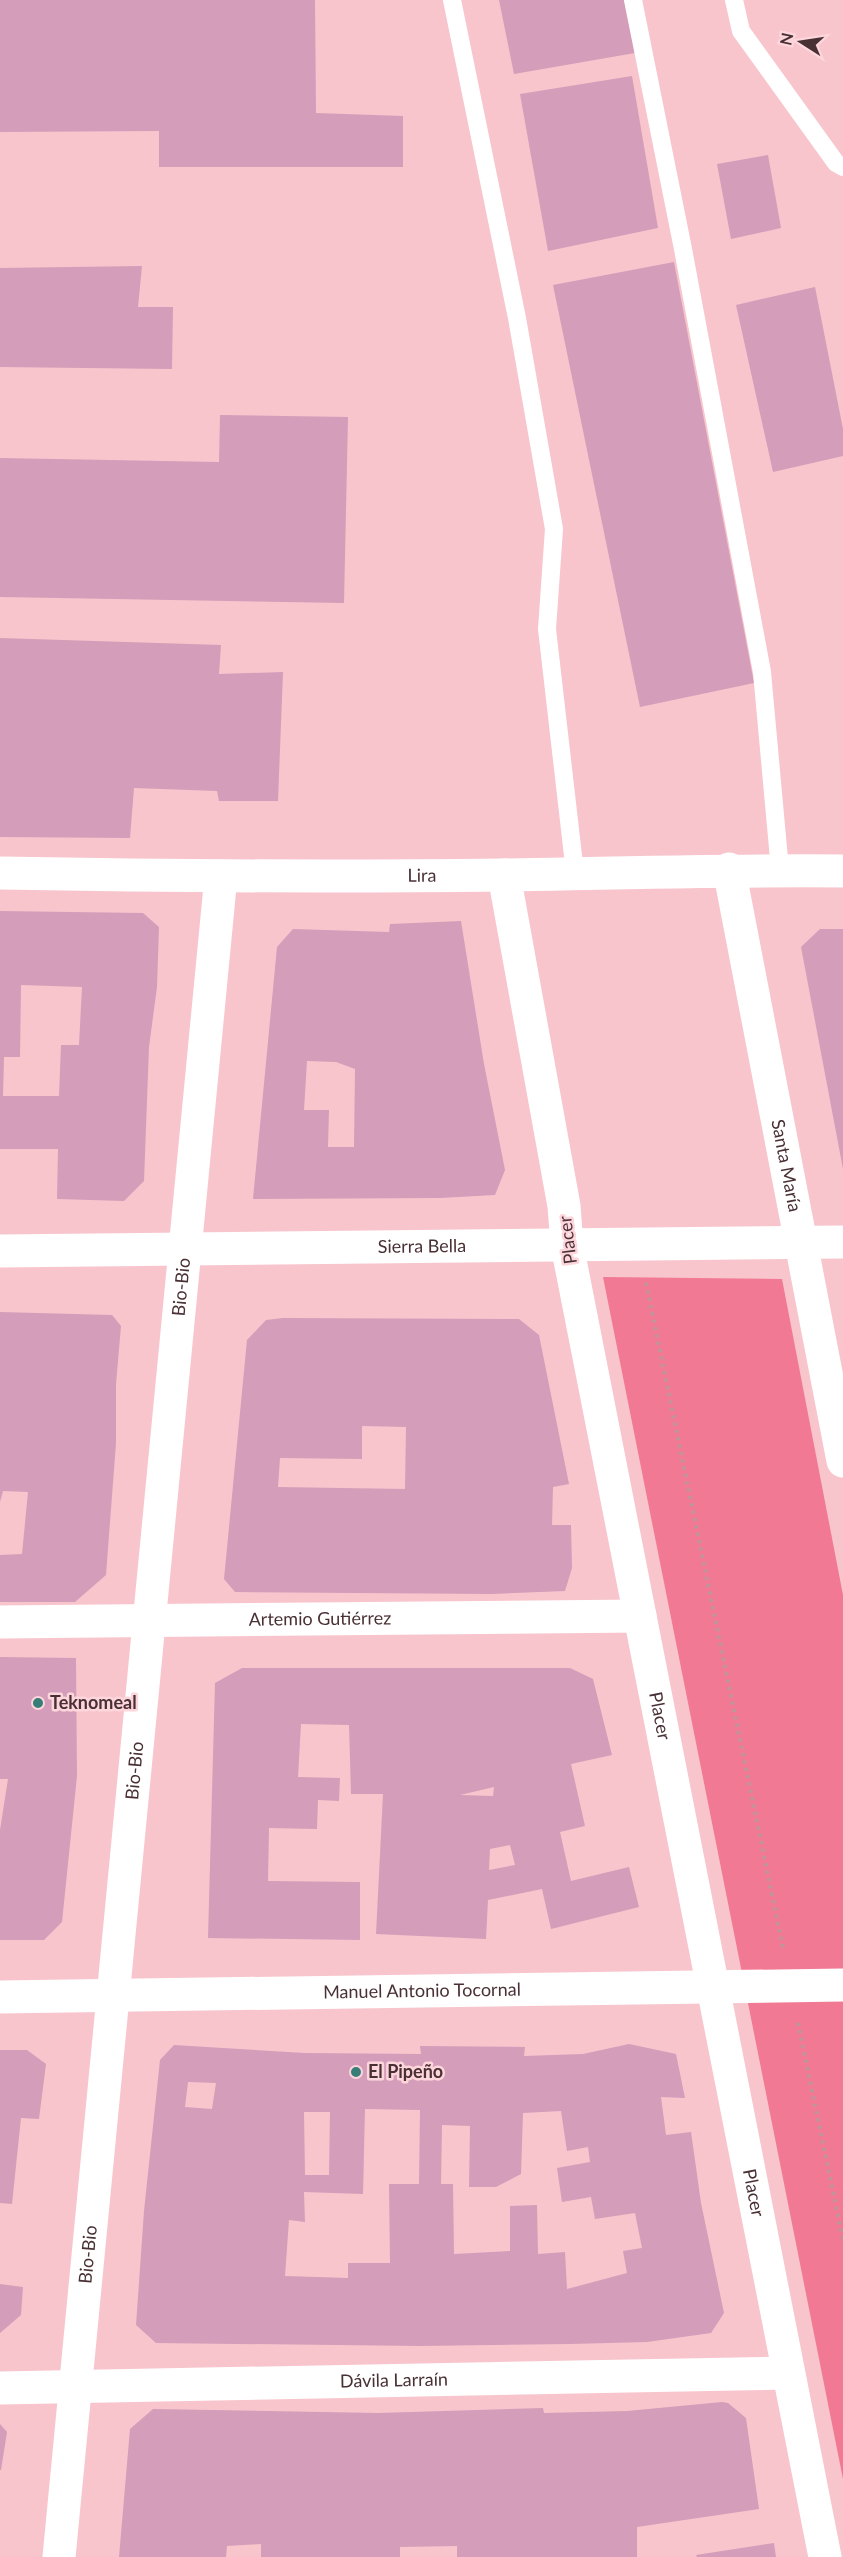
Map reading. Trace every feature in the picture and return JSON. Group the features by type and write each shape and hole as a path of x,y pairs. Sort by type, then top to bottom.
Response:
{"street":[{"name":"Lira","path":"0,873 221,876 504,875 729,869 843,871"},
{"name":"Santa María","path":"729,869 843,1461"},
{"name":"Placer","path":"504,875 562,1194 567,1245 825,2557"},
{"name":"Bio-Bio","path":"60,2557 221,876"},
{"name":"Sierra Bella","path":"0,1251 843,1242"},
{"name":"Artemio Gutiérrez","path":"0,1622 640,1616"},
{"name":"Manuel Antonio Tocornal","path":"0,1997 843,1985"},
{"name":"Dávila Larraín","path":"0,2388 788,2373"}],"lane":[{"path":"452,0 517,318 554,529 547,629 575,873"},
{"path":"633,0 685,260 762,672 780,870"},
{"path":"734,0 741,31 836,163 843,167"}],"path":[{"path":"639,1245 843,2240"}],"shaded area":[{"path":"603,1277 782,1279 843,1595 843,2479"}],"building":[{"path":"0,0 315,0 316,113 403,116 403,167 159,167 159,131 0,132"},
{"path":"499,0 624,0 635,53 514,74"},
{"path":"632,76 658,228 548,251 520,94"},
{"path":"768,155 781,228 731,239 717,164"},
{"path":"674,262 754,683 640,707 553,285"},
{"path":"142,266 138,307 173,307 172,369 0,367 0,268"},
{"path":"815,287 843,429 843,456 773,472 736,305"},
{"path":"220,415 348,417 344,603 0,597 0,458 219,462"},
{"path":"0,638 221,645 219,674 283,672 278,801 219,801 217,791 134,788 130,838 0,837"},
{"path":"0,911 143,913 159,927 157,987 149,1047 144,1181 124,1201 57,1199 58,1149 0,1149","holes":["21,985 82,987 79,1045 61,1045 59,1096 3,1096 4,1057 20,1057"]},
{"path":"461,921 484,1064 505,1170 495,1195 440,1198 253,1199 277,947 293,929 389,932 390,924","holes":["307,1061 336,1062 355,1069 354,1147 328,1147 329,1110 304,1110"]},
{"path":"820,929 843,929 843,1169 801,947"},
{"path":"0,1312 112,1315 121,1326 116,1384 116,1443 106,1575 75,1602 0,1602 0,1555 22,1554 28,1492 3,1491 0,1502"},
{"path":"283,1318 519,1319 539,1335 569,1484 553,1487 552,1525 571,1525 572,1568 565,1591 492,1594 235,1592 224,1579 247,1340 266,1320","holes":["362,1426 406,1427 405,1489 278,1487 280,1458 362,1459"]},
{"path":"0,1657 76,1658 77,1776 62,1922 44,1940 0,1940 0,1830 8,1779 0,1779"},
{"path":"242,1668 570,1668 593,1679 612,1755 571,1764 585,1826 560,1832 571,1881 629,1867 639,1907 551,1929 542,1889 488,1900 486,1939 376,1934 383,1794 351,1794 349,1725 301,1724 298,1777 340,1778 339,1801 318,1800 317,1829 269,1828 268,1881 360,1882 360,1940 208,1938 215,1683","holes":["494,1787 493,1796 460,1795","510,1845 515,1865 489,1870 490,1849"]},
{"path":"629,2044 676,2054 685,2098 661,2097 666,2135 691,2132 701,2203 724,2313 711,2333 647,2342 570,2344 420,2346 156,2343 136,2325 144,2211 160,2060 174,2045 305,2053 421,2054 420,2046 525,2047 524,2056 583,2054","holes":["188,2082 216,2083 212,2109 185,2107","365,2109 420,2110 419,2184 389,2184 390,2263 348,2263 348,2278 285,2276 289,2220 305,2222 304,2192 363,2194","561,2111 567,2151 588,2147 590,2162 557,2168 562,2202 591,2197 595,2219 635,2213 642,2248 623,2251 627,2273 567,2289 565,2252 538,2254 537,2205 510,2206 510,2251 454,2254 453,2184 441,2184 442,2125 470,2126 469,2187 496,2187 521,2174 523,2113","304,2112 330,2112 329,2175 305,2175"]},
{"path":"0,2050 27,2050 46,2064 39,2119 21,2118 12,2204 0,2203"},
{"path":"0,2284 23,2287 21,2315 0,2333"},
{"path":"728,2403 746,2418 759,2509 637,2527 637,2557 457,2557 457,2546 400,2547 400,2557 261,2557 261,2544 227,2546 226,2557 119,2557 130,2429 153,2409 378,2413 543,2408 544,2413 627,2411"},
{"path":"0,2424 7,2432 1,2470 0,2470"},
{"path":"774,2543 776,2557 697,2557 696,2555"}],"place":[{"name":"Teknomeal","path":"38,1703"},
{"name":"El Pipeño","path":"356,2072"}]}
